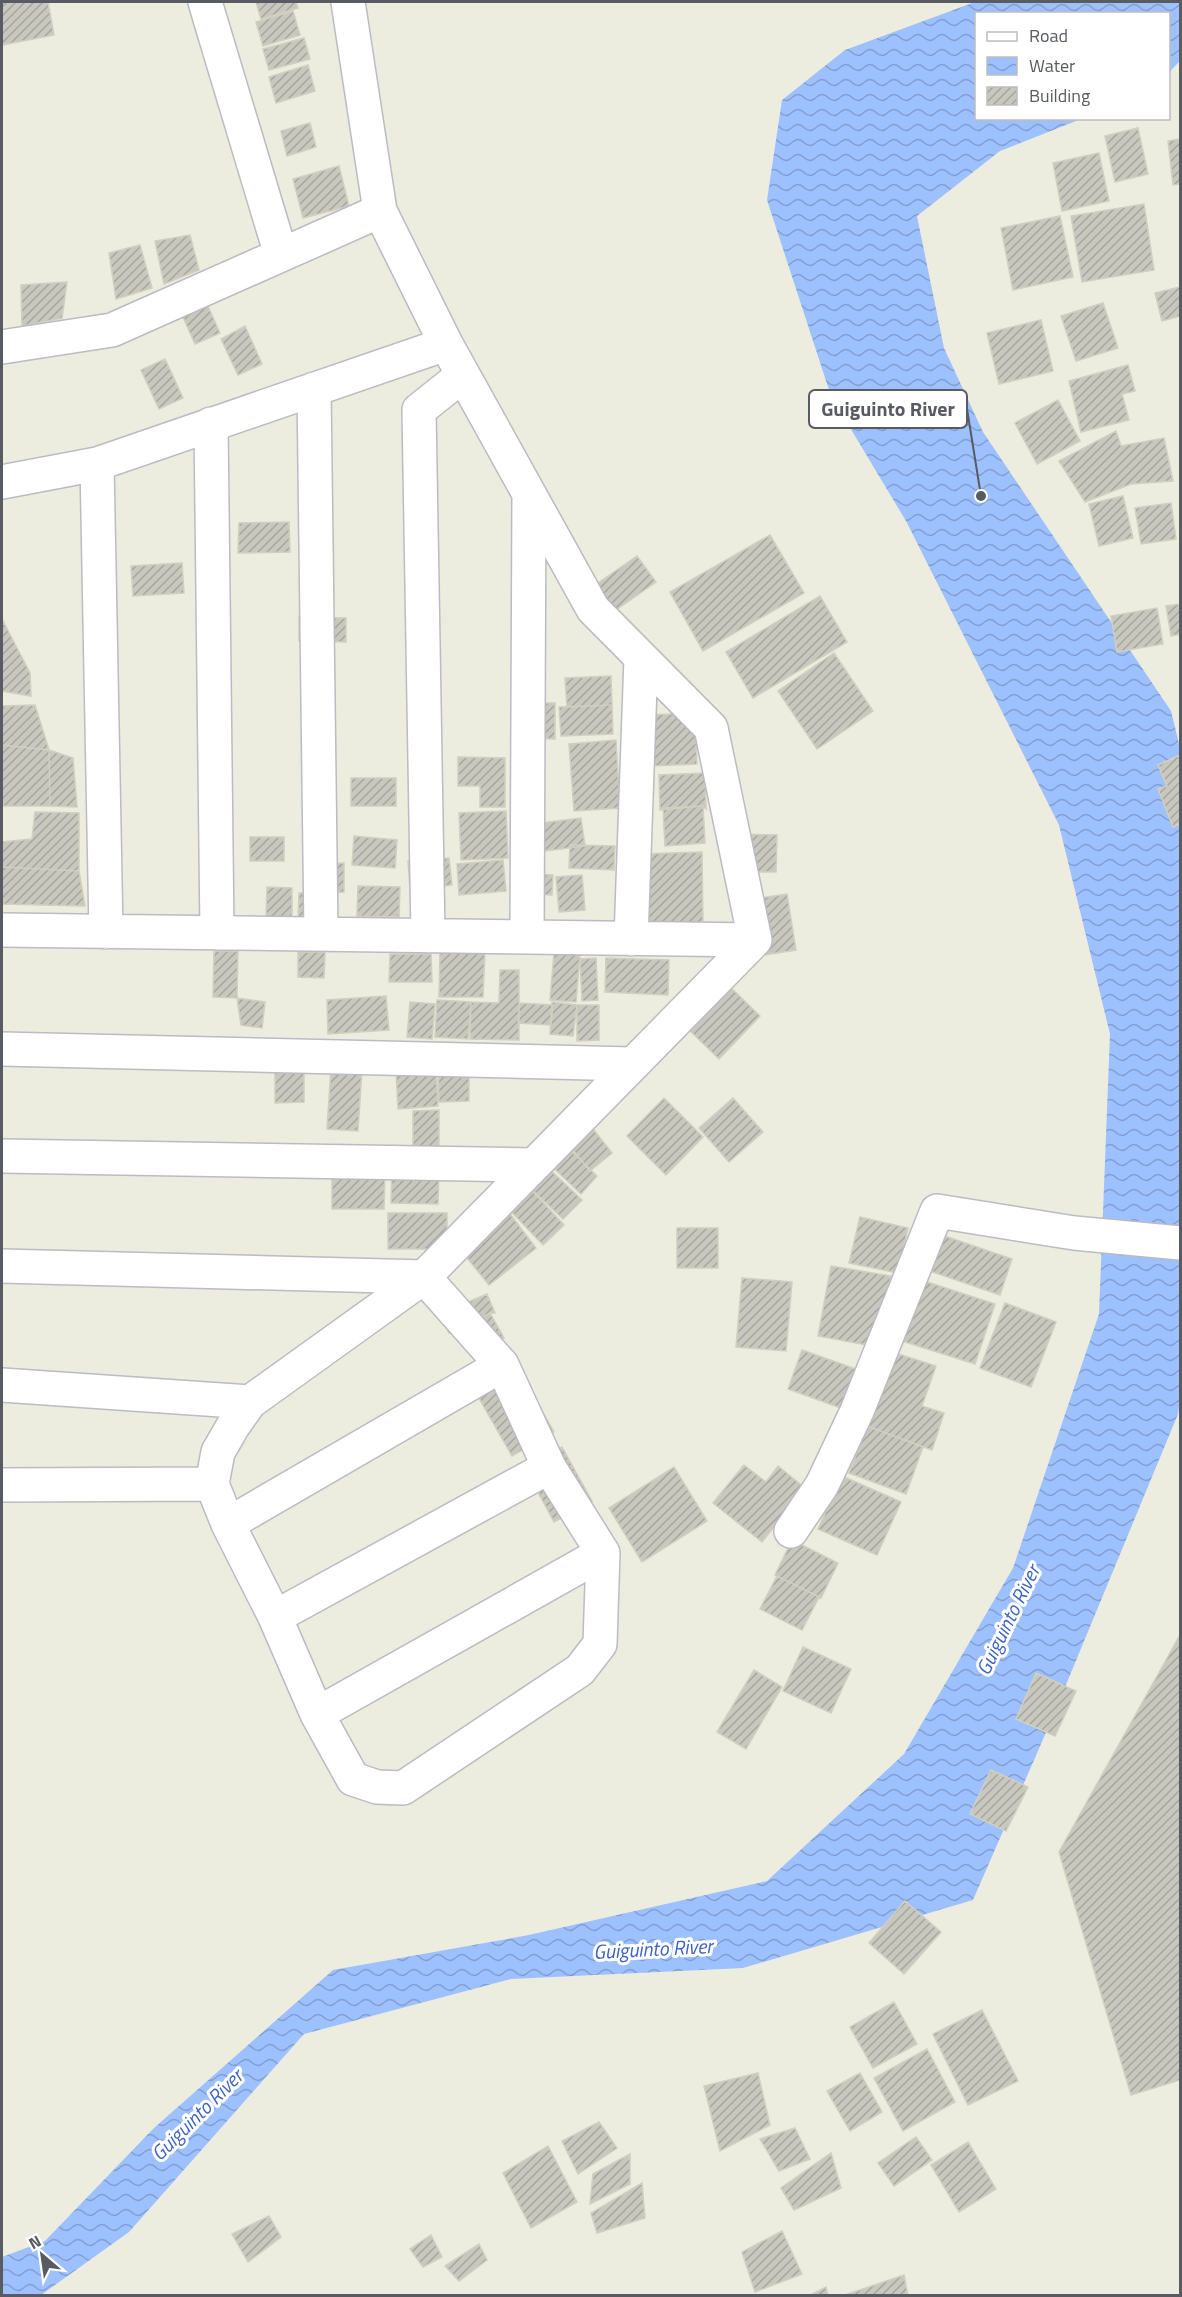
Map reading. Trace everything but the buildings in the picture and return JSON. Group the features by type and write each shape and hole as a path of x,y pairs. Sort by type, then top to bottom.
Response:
{"street":[{"path":"205,2 280,255"},
{"path":"348,2 380,211 446,344 593,609 711,728 755,940"},
{"path":"2,347 112,330 380,211"},
{"path":"2,482 97,464 446,344"},
{"path":"428,936 419,410 463,375"},
{"path":"314,389 321,934"},
{"path":"211,424 217,933"},
{"path":"97,464 106,932"},
{"path":"527,937 529,493"},
{"path":"631,939 641,658"},
{"path":"2,930 755,940"},
{"path":"2,1266 424,1277 502,1365 549,1467 603,1553 600,1644 579,1670 403,1788 377,1787 353,1779 317,1714 275,1617 228,1524 212,1484 218,1452 250,1402 424,1277 755,940"},
{"path":"2,1049 632,1064"},
{"path":"2,1156 532,1165"},
{"path":"791,1531 822,1485 857,1411 937,1211 1074,1233 1180,1243"},
{"path":"228,1524 502,1365"},
{"path":"2,1385 250,1402"},
{"path":"275,1617 549,1467"},
{"path":"2,1485 212,1484"},
{"path":"317,1714 603,1553"}],"water":[{"path":"975,2 1180,2 1180,61 1170,71 1170,12 975,12 975,120 1078,120 1000,151 917,216 944,348 983,432 1171,711 1180,748 1180,1399 1178,1414 1051,1721 973,1900 743,1968 511,1979 304,2034 129,2232 41,2295 2,2296 2,2257 45,2241 154,2128 333,1970 529,1935 767,1881 904,1754 1013,1568 1099,1314 1110,1034 1059,825 906,521 831,396 767,200 782,100 845,50"}],"place":[{"name":"Guiguinto River","path":"981,496"}]}
